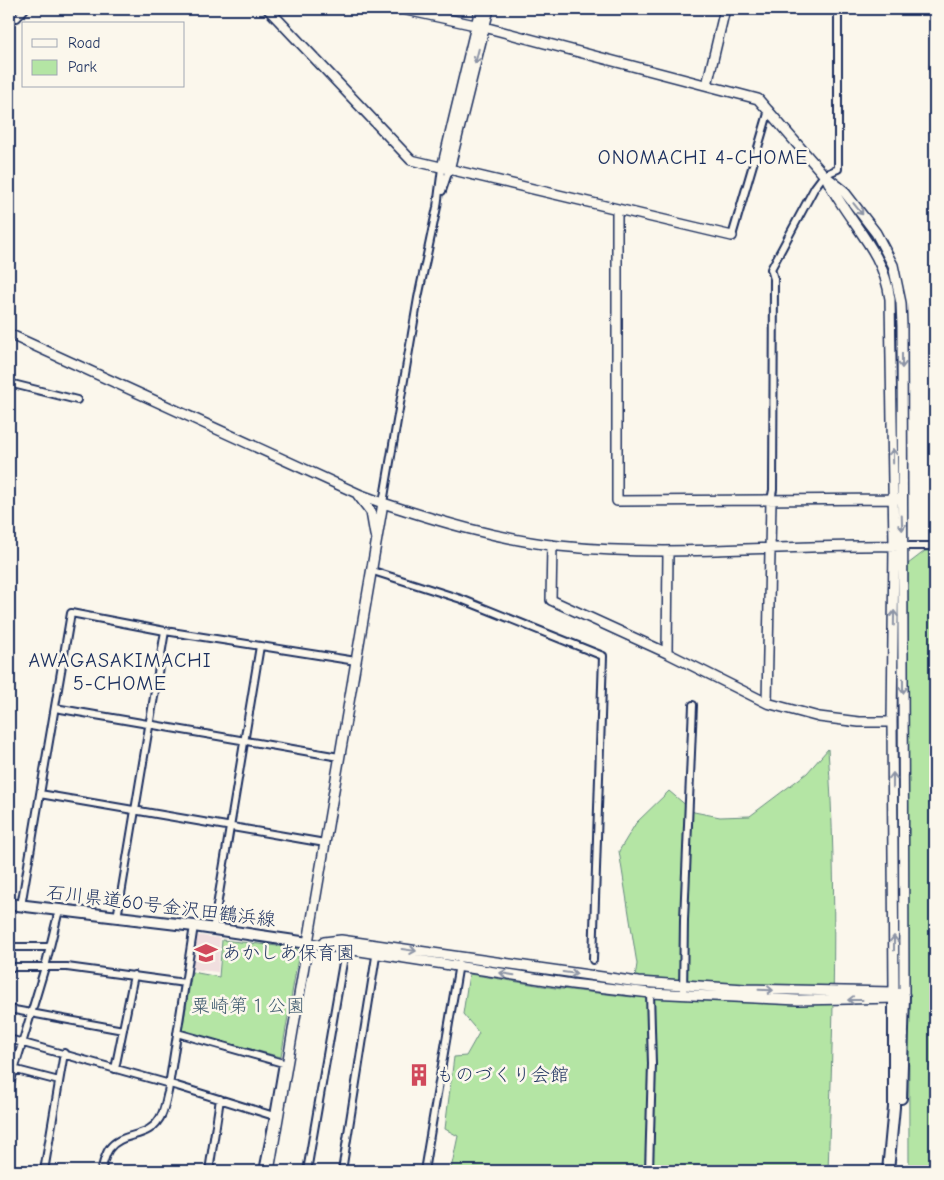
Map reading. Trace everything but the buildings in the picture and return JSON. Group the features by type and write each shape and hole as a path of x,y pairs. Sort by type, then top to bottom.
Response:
{"main road":[{"name":"石川県道60号金沢田鶴浜線","path":"9,904 194,926 308,943"},
{"path":"888,1171 894,1107 897,996"},
{"path":"895,1171 901,1096 897,996"}],"street":[{"path":"9,14 17,18 25,9"},
{"path":"268,9 411,160 732,236 769,109"},
{"path":"402,9 480,26 758,99 769,109 824,175 843,190 876,233 893,265 898,281 902,326 897,499 899,546 897,996"},
{"path":"270,1171 418,298 480,26 480,9"},
{"path":"480,26 489,9"},
{"path":"707,85 725,9"},
{"path":"767,703 771,500 774,490 774,279 770,270 806,201 824,175 838,169 838,9"},
{"path":"618,209 617,501 897,499"},
{"path":"9,334 357,493 451,526 552,545 618,550 668,551 935,546"},
{"path":"9,383 77,400"},
{"path":"357,493 371,512 376,540"},
{"path":"552,545 551,600 667,653 767,703 819,717 859,722 892,722"},
{"path":"897,996 892,722 899,546"},
{"path":"667,653 668,551"},
{"path":"373,571 461,598 603,656 593,960"},
{"path":"21,906 71,613 165,631 356,661"},
{"path":"117,918 165,631"},
{"path":"213,930 260,646"},
{"path":"683,990 693,705"},
{"path":"55,708 339,757"},
{"path":"40,794 325,843"},
{"path":"9,1087 11,1069 22,1042 45,967 59,910"},
{"path":"101,1171 108,1150 116,1142 123,1138 148,1131 162,1114 168,1092 194,926"},
{"path":"308,943 346,945 460,962 683,990 798,1000 897,996"},
{"path":"307,1171 346,945"},
{"path":"9,947 49,947"},
{"path":"342,1171 377,950"},
{"path":"460,962 572,984 650,993 683,990"},
{"path":"424,1171 460,962"},
{"path":"9,967 67,967 185,983"},
{"path":"115,1069 134,975"},
{"path":"649,1171 652,1064 650,993"},
{"path":"9,1009 123,1030"},
{"path":"177,1033 283,1063 264,1171"},
{"path":"9,1039 168,1083 274,1116"},
{"path":"44,1171 64,1053"},
{"path":"11,1069 60,1082"},
{"path":"209,1171 220,1099"}],"shaded area":[{"name":"あかしあ保育園","path":"195,935 220,938 218,972 191,969"}],"green space":[{"path":"925,551 935,551 935,1171 909,1171 908,564"},
{"path":"828,749 834,908 828,1171 437,1171 451,1169 458,1136 445,1129 454,1057 466,1056 479,1033 463,1014 469,974 561,989 632,997 637,964 619,851 636,823 669,791 694,812 720,817 750,816 807,773"},
{"name":"粟崎第１公園","path":"222,940 296,948 299,952 281,1057 182,1031 192,972 219,977"}],"place":[{"name":"あかしあ保育園","path":"206,953"},
{"name":"ものづくり会館","path":"419,1075"}],"district":[{"name":"ONOMACHI 4-CHOME","path":"703,157"},
{"name":"AWAGASAKIMACHI 5-CHOME","path":"120,672"}]}
